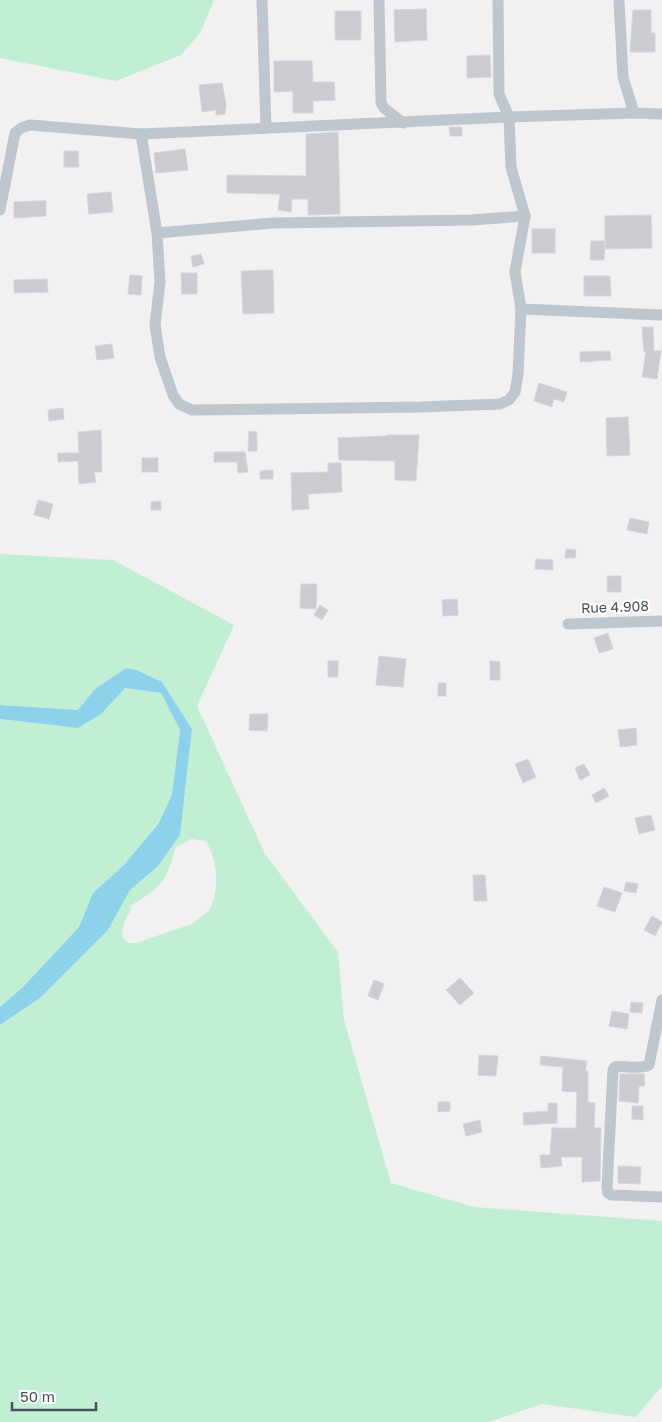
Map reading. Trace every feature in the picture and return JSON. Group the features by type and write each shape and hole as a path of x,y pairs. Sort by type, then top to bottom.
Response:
{"street":[{"path":"262,0 266,128"},
{"path":"379,0 381,103 384,108 403,123"},
{"path":"141,134 157,233 160,282 155,326 160,357 173,395 179,404 192,410 500,404 509,400 515,392 521,343 521,309 514,272 525,216 511,167 509,117 499,94 498,0"},
{"path":"619,0 621,66 634,112"},
{"path":"0,210 15,133 21,128 30,125 141,134 634,112 662,114"},
{"path":"157,233 273,224 472,220 525,216"},
{"path":"521,309 662,315"},
{"name":"Rue 4.908","path":"568,624 662,621"},
{"path":"662,1000 651,1061 645,1067 620,1066 615,1067 613,1070 607,1188 608,1193 612,1195 662,1196"}],"green space":[{"path":"0,0 214,0 200,33 181,55 116,81 0,58"},
{"path":"0,554 113,560 234,625 197,706 265,854 338,952 344,1020 391,1183 474,1207 662,1221 662,1386 636,1417 542,1404 489,1422 0,1422 0,1025 40,998 108,930 130,890 158,866 180,835 192,729 162,682 137,670 126,668 95,689 78,710 0,705","holes":["191,839 206,841 213,857 216,875 215,894 209,911 192,924 136,943 129,943 123,938 123,927 131,910 130,906 149,894 161,883 169,869 176,847"]},
{"path":"125,688 161,693 180,730 172,794 159,823 124,865 93,893 79,927 23,987 0,1007 0,719 78,728 101,713"}],"water":[{"path":"126,668 137,670 162,682 192,729 180,835 158,866 130,890 108,930 40,998 0,1025 0,1007 23,987 79,927 93,893 124,865 159,823 172,794 180,730 161,693 125,688 101,714 78,728 0,719 0,705 78,710 95,689"}],"building":[{"path":"426,9 427,40 395,42 394,10"},
{"path":"633,10 651,10 651,33 655,33 655,52 630,52"},
{"path":"335,11 361,11 361,40 335,40"},
{"path":"490,55 491,77 467,78 467,56"},
{"path":"274,61 312,61 313,82 334,82 335,100 313,101 313,113 293,113 293,91 274,92"},
{"path":"222,83 226,105 225,114 216,115 216,110 202,112 199,85"},
{"path":"449,127 462,127 462,136 450,136"},
{"path":"338,132 340,214 308,215 308,199 292,199 291,212 278,210 280,194 227,193 227,175 306,176 306,134"},
{"path":"185,149 188,170 156,173 154,153"},
{"path":"64,151 78,151 79,167 64,167"},
{"path":"111,192 113,212 89,214 87,194"},
{"path":"46,201 46,216 14,218 14,202"},
{"path":"651,215 652,248 605,249 605,216"},
{"path":"532,229 555,229 555,253 532,253"},
{"path":"591,241 605,241 604,260 590,260"},
{"path":"201,254 204,264 193,267 191,256"},
{"path":"273,270 274,313 243,314 241,271"},
{"path":"181,273 197,273 197,294 182,294"},
{"path":"130,275 142,276 141,295 128,294"},
{"path":"584,276 610,276 611,296 584,296"},
{"path":"47,279 48,292 14,293 14,280"},
{"path":"642,327 653,327 654,351 661,351 657,379 642,377 646,352 644,352"},
{"path":"112,344 114,358 97,360 95,346"},
{"path":"610,351 611,360 580,362 580,352"},
{"path":"539,383 567,392 564,402 554,399 552,407 534,401"},
{"path":"63,408 64,419 49,421 48,410"},
{"path":"628,417 630,455 607,456 606,418"},
{"path":"101,430 102,472 94,472 96,482 79,484 78,461 58,462 58,453 79,453 78,432"},
{"path":"249,431 257,432 257,451 248,451"},
{"path":"419,435 416,481 395,480 395,461 339,460 338,438"},
{"path":"214,452 245,452 248,472 238,473 237,462 214,462"},
{"path":"142,458 158,458 158,472 142,472"},
{"path":"328,463 341,463 342,492 308,494 309,509 292,510 291,473 328,472"},
{"path":"273,470 273,479 260,479 260,471"},
{"path":"38,500 53,504 49,519 34,515"},
{"path":"161,501 161,510 151,510 151,502"},
{"path":"630,518 649,522 647,534 627,530"},
{"path":"566,549 576,550 575,558 565,558"},
{"path":"536,559 553,560 553,570 535,569"},
{"path":"607,576 621,576 621,592 607,592"},
{"path":"301,584 317,584 316,609 300,608"},
{"path":"457,599 458,615 443,616 442,600"},
{"path":"320,605 328,610 322,620 314,615"},
{"path":"608,633 613,649 599,653 594,638"},
{"path":"379,656 406,659 403,687 376,685"},
{"path":"328,661 338,661 338,677 328,677"},
{"path":"490,661 500,662 500,680 490,680"},
{"path":"438,683 446,683 446,696 438,696"},
{"path":"250,714 268,714 267,731 249,730"},
{"path":"636,728 637,745 620,747 618,730"},
{"path":"528,759 536,777 523,783 515,764"},
{"path":"584,764 590,775 580,780 575,768"},
{"path":"604,788 609,796 596,803 592,795"},
{"path":"651,815 655,830 639,834 635,818"},
{"path":"473,875 485,875 487,901 474,901"},
{"path":"626,882 638,884 636,893 624,891"},
{"path":"604,887 622,893 615,912 597,906"},
{"path":"652,916 662,922 655,936 644,930"},
{"path":"460,978 474,993 460,1005 446,990"},
{"path":"374,980 384,984 378,1000 368,996"},
{"path":"631,1002 643,1003 642,1013 630,1012"},
{"path":"612,1011 629,1014 627,1029 609,1026"},
{"path":"479,1055 498,1056 496,1076 478,1075"},
{"path":"541,1056 587,1061 585,1071 588,1071 588,1102 595,1103 594,1128 601,1128 600,1181 582,1182 582,1157 561,1157 562,1166 541,1168 540,1155 550,1155 552,1128 576,1128 577,1092 562,1091 563,1067 540,1065"},
{"path":"620,1074 644,1074 645,1086 639,1086 638,1103 619,1101"},
{"path":"438,1102 450,1102 450,1111 438,1112"},
{"path":"548,1103 557,1103 557,1123 524,1125 523,1113 548,1111"},
{"path":"632,1106 643,1106 643,1120 632,1119"},
{"path":"480,1120 482,1132 466,1136 463,1124"},
{"path":"618,1166 641,1167 640,1184 618,1183"}]}
